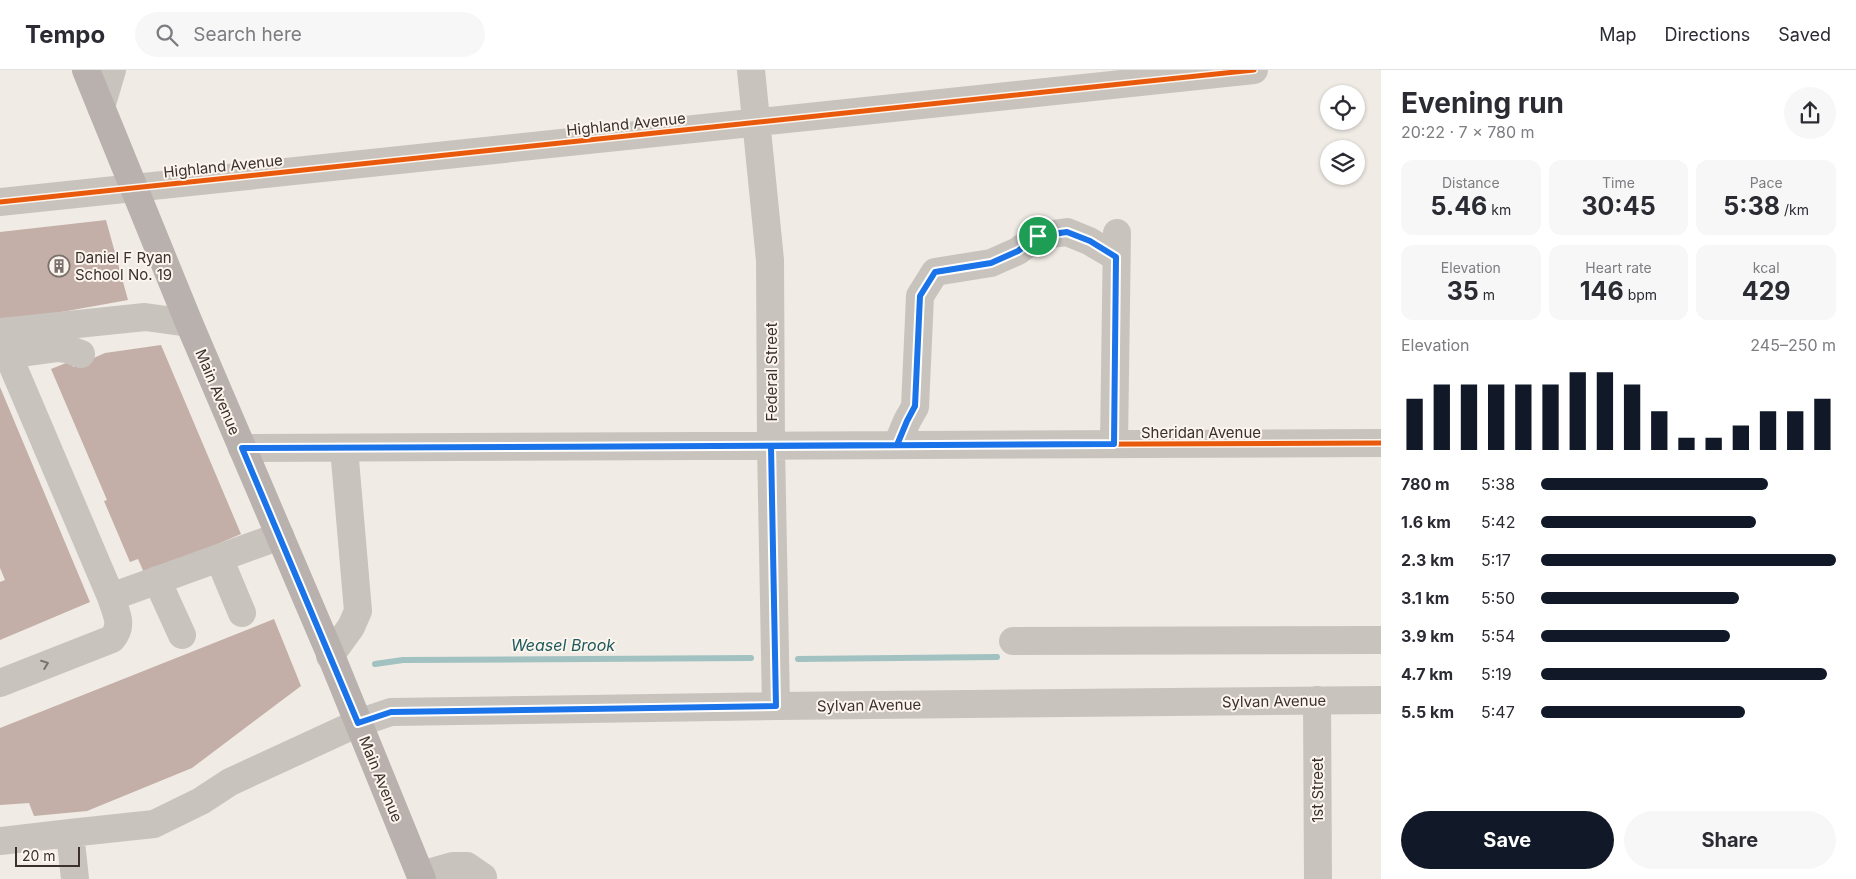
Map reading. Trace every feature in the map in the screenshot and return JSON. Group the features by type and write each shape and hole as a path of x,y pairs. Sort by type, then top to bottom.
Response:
{"main road":[{"name":"Main Avenue","path":"86,70 189,323 280,536 421,877"}],"street":[{"path":"101,107 112,70"},
{"name":"Federal Street","path":"751,70 770,260 771,446 776,706"},
{"name":"Highland Avenue","path":"0,202 1254,70"},
{"path":"897,445 915,406 920,296 935,272 991,263 1018,251 1038,236 1067,232 1090,241 1117,245 1114,444"},
{"path":"145,317 173,282"},
{"path":"3,347 145,317 189,323"},
{"path":"3,347 58,348 81,354"},
{"path":"0,682 112,639 120,626 111,597 3,347"},
{"name":"Sheridan Avenue","path":"242,448 1381,443"},
{"path":"330,656 351,627 358,611 344,448"},
{"path":"111,597 280,536"},
{"path":"219,558 242,613"},
{"path":"157,580 182,635"},
{"path":"1013,641 1381,640"},
{"name":"1st Street","path":"1317,700 1318,879"},
{"name":"Sylvan Avenue","path":"0,841 154,824 201,801 230,782 358,723 391,712 1381,700"},
{"path":"70,833 75,879"},
{"path":"421,877 453,866 473,874"}],"building":[{"name":"Daniel F Ryan School No. 19","path":"106,220 128,300 0,323 0,232"},
{"path":"161,345 241,534 145,575 138,559 130,562 104,501 107,500 51,369 71,361 73,367 105,353"},
{"path":"0,387 90,602 0,640 0,582 5,580 0,568"},
{"path":"274,619 301,686 192,768 87,811 34,816 29,803 0,805 0,728"}],"waterway":[{"name":"Weasel Brook","path":"798,659 997,657"},
{"name":"Weasel Brook","path":"375,664 403,660 751,658"}],"cycle path":[{"path":"0,202 1254,70"},
{"path":"242,448 1381,443"}],"place":[{"name":"Daniel F Ryan School No. 19","path":"59,266"}],"route":[{"path":"1067,232 1090,241 1116,257 1114,444 771,446 776,706 391,712 358,723 242,448 897,445 915,406 920,296 935,272 991,263 1018,251 1038,236 1067,232"}]}
